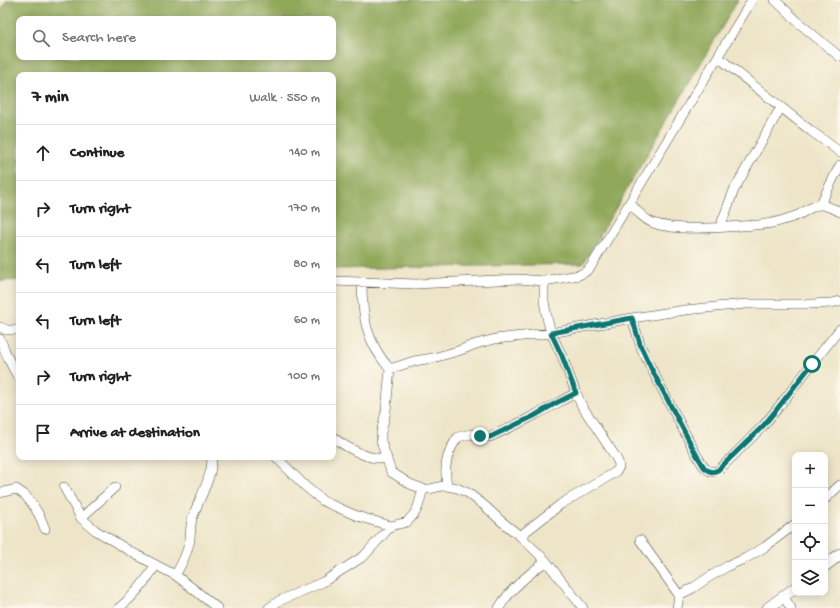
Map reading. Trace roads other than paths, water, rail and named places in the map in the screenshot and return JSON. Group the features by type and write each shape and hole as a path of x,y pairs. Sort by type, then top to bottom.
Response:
{"street":[{"path":"336,281 416,284 518,279 544,281 579,275 585,272 590,268 630,203 752,0"},
{"path":"775,0 798,22 840,57"},
{"path":"718,57 811,131 840,152"},
{"path":"720,228 734,190 782,107"},
{"path":"820,205 840,165"},
{"path":"630,203 645,219 665,226 684,228 720,228 780,222 820,205 840,212"},
{"path":"520,536 561,504 618,470 619,466 615,456 582,406 551,333 545,307 544,281"},
{"path":"362,282 362,301 365,321 371,340 377,352 390,369 386,411 381,432 381,441 391,472 410,484 423,489 447,486 457,488 468,493 520,536 546,561 583,608"},
{"path":"390,369 414,361 458,352 476,344 495,339 551,333 632,318 685,310 746,304 812,304 840,301"},
{"path":"632,318 641,347 683,429 704,467 708,471 714,472 718,470 763,426 840,329"},
{"path":"0,327 7,330 16,330"},
{"path":"0,339 16,374"},
{"path":"447,486 445,470 448,453 458,437 471,434 490,437 534,416 576,393"},
{"path":"336,440 360,453 376,459 387,458"},
{"path":"175,575 179,569 188,544 192,521 210,474 212,460"},
{"path":"279,460 305,486 323,501 357,516 391,526 407,522 416,511 423,489"},
{"path":"828,496 840,485"},
{"path":"81,518 115,486"},
{"path":"64,487 81,518 95,530 132,553 175,575 217,608"},
{"path":"0,493 16,489 24,495 42,520 45,529"},
{"path":"269,608 279,601 323,582 364,556 391,526"},
{"path":"679,595 728,566 765,547 792,526"},
{"path":"640,540 679,595 677,608"},
{"path":"828,564 840,554"},
{"path":"499,608 514,589 527,576 546,561"},
{"path":"119,608 144,583 156,565"},
{"path":"768,608 792,590"},
{"path":"783,596 791,608"}]}
